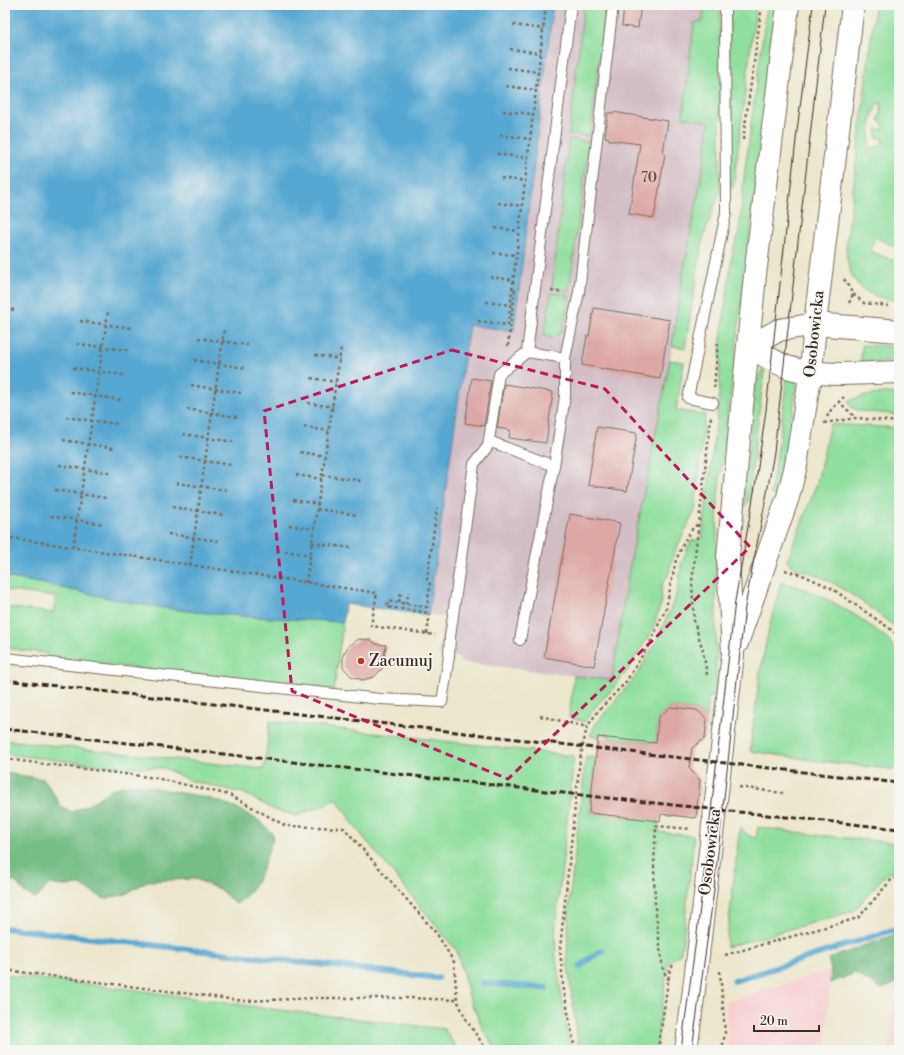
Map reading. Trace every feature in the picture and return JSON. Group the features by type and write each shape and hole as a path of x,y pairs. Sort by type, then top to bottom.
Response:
{"street":[{"name":"Osobowicka","path":"686,1050 694,998 733,654 728,557 755,275 788,5"},
{"name":"Osobowicka","path":"733,654 788,496 796,465 811,372 815,324 853,5"},
{"path":"749,347 779,330 815,324 899,331"},
{"path":"749,347 787,366 811,372 843,374 899,372"}],"lane":[{"path":"5,658 380,699 442,702 474,464 488,446 499,374 528,352 571,5"},
{"path":"520,640 554,466 565,396 565,358 578,295 614,5"},
{"path":"713,403 688,398 726,212 725,5"},
{"path":"528,352 565,358"},
{"path":"489,442 554,466"}],"path":[{"path":"478,321 508,325 546,5"},
{"path":"515,7 546,10"},
{"path":"513,25 544,29"},
{"path":"510,49 541,53"},
{"path":"508,68 539,72"},
{"path":"506,86 536,90"},
{"path":"503,111 533,114"},
{"path":"500,135 530,139"},
{"path":"498,154 528,158"},
{"path":"501,178 526,181"},
{"path":"498,203 522,206"},
{"path":"495,228 519,231"},
{"path":"493,253 516,256"},
{"path":"490,278 513,280"},
{"path":"510,331 516,288 513,288"},
{"path":"536,289 578,295"},
{"path":"849,303 853,294 864,303 893,307"},
{"path":"486,302 511,305"},
{"path":"5,309 15,310"},
{"path":"73,547 108,312"},
{"path":"80,321 131,328"},
{"path":"190,565 224,330"},
{"path":"5,332 11,333"},
{"path":"198,338 248,345"},
{"path":"77,344 128,350"},
{"path":"306,582 341,348"},
{"path":"315,356 340,359"},
{"path":"194,360 245,368"},
{"path":"74,368 124,375"},
{"path":"311,378 336,382"},
{"path":"190,385 241,392"},
{"path":"70,392 121,400"},
{"path":"823,429 824,423 831,410 838,401 850,394"},
{"path":"838,401 856,418"},
{"path":"308,403 333,407"},
{"path":"187,409 237,417"},
{"path":"66,417 117,424"},
{"path":"824,423 856,418 899,422"},
{"path":"304,427 329,431"},
{"path":"183,434 234,442"},
{"path":"63,440 114,448"},
{"path":"300,452 325,456"},
{"path":"180,457 231,465"},
{"path":"59,465 110,473"},
{"path":"296,475 363,481"},
{"path":"176,483 227,490"},
{"path":"55,490 106,498"},
{"path":"293,500 318,504"},
{"path":"172,507 223,515"},
{"path":"427,634 430,613 387,607 388,601 427,607 430,584 427,580 437,508"},
{"path":"317,509 358,515"},
{"path":"51,516 103,524"},
{"path":"575,1050 563,985 560,948 580,759 587,727 598,711 625,682 650,643 666,608 676,560 686,538 698,523"},
{"path":"289,525 314,529"},
{"path":"168,534 219,541"},
{"path":"5,537 377,593 371,626 450,637"},
{"path":"312,543 353,548"},
{"path":"285,551 310,555"},
{"path":"779,568 804,576 831,588 892,630 899,637"},
{"path":"692,582 694,621 703,651 708,682"},
{"path":"398,602 401,591"},
{"path":"406,604 409,592"},
{"path":"540,716 587,727"},
{"path":"5,759 156,778 230,795 286,826 344,828 437,934 454,962 457,1000 468,1023 487,1050"},
{"path":"740,780 739,787 783,793"},
{"path":"669,980 663,970 655,908 654,865 656,826 684,828"},
{"path":"725,956 858,918 892,879 899,877"},
{"path":"720,969 725,1033 722,1050"},
{"path":"5,970 245,1001 330,998 409,998 457,1000"}],"highlighted area":[{"path":"452,350 605,389 750,547 508,779 292,691 264,411"}],"shaded area":[{"path":"553,5 708,5 707,8 703,7 703,22 683,117 709,122 705,157 682,278 670,360 628,575 612,680 459,662 460,658 438,654 445,617 428,615 469,325 514,331"},
{"path":"831,970 825,1050 725,1050 728,1032 725,1002"},
{"path":"894,1003 899,1004 899,1050 889,1050"}],"green space":[{"path":"584,5 606,5 590,136 569,134"},
{"path":"708,5 720,5 720,191 703,238 685,348 672,346 682,278 705,157 709,122 683,117 694,23 703,21 703,7 707,8"},
{"path":"730,5 756,5 733,187 730,187"},
{"path":"767,5 778,5 718,495 716,572 716,697 708,697 707,719 697,710 670,707 658,718 656,743 609,738 609,735 599,734 598,737 590,736 595,725 639,672 656,641 675,599 681,564 691,541 702,539 719,399 721,338 733,249 739,234 744,177"},
{"path":"875,5 899,5 899,108 897,110 899,119 899,249 875,237 870,251 891,260 899,259 899,300 877,296 860,287 850,271 846,249","holes":["882,103 879,121 884,125 883,130 877,129 876,137 883,140 883,143 874,148 869,148 871,119 877,104"]},
{"path":"569,139 589,142 569,291 552,288"},
{"path":"551,293 569,295 563,329 555,338 544,336"},
{"path":"862,345 899,347 899,362 861,362"},
{"path":"670,360 684,362 676,410 705,415 695,510 673,556 668,576 663,582 661,591 662,602 652,631 627,671 584,722 569,717 574,676 612,680 628,575"},
{"path":"765,365 748,502 744,507 755,388 758,377"},
{"path":"787,375 797,381 788,452 774,496 771,492"},
{"path":"884,393 899,394 899,415 860,411 851,407 848,401 861,397"},
{"path":"830,424 899,428 899,630 868,606 835,584 812,573 795,568 787,561 817,483"},
{"path":"5,577 58,586 139,604 196,612 343,622 334,690 45,658 46,653 5,648 5,607 53,613 56,597 5,590"},
{"path":"781,582 802,588 825,598 855,615 887,638 899,655 899,672 892,726 899,740 899,770 811,760 750,751 760,672"},
{"path":"270,721 574,756 555,932 556,959 570,1050 496,1050 484,1031 470,1000 457,951 356,828 336,798 327,804 296,816 275,810 243,793 191,781 164,768 118,767 5,754 5,740 264,769"},
{"path":"586,757 596,758 589,813 658,820 659,832 694,836 682,947 680,954 668,963 656,1050 579,1050 567,959 569,905"},
{"path":"5,773 44,779 61,806 72,812 92,803 111,789 134,784 208,798 235,807 261,822 273,834 272,841 263,868 255,884 244,898 236,904 219,889 195,879 147,881 126,894 105,899 80,885 63,886 49,884 36,899 24,892 16,882 5,880"},
{"path":"740,826 751,837 756,838 758,827 816,835 899,843 899,868 886,874 854,911 726,947"},
{"path":"899,933 899,982 882,989 855,973 830,983 831,970 828,959"},
{"path":"5,975 136,990 263,1008 444,1029 458,1050 5,1050"}],"water":[{"path":"5,5 553,5 514,331 469,325 428,615 345,604 343,622 215,614 139,604 5,577"}],"building":[{"path":"624,5 641,5 638,28 622,26"},
{"path":"613,112 668,121 663,153 665,154 654,218 629,214 640,144 609,140 609,138 605,137 608,113"},
{"path":"594,308 670,320 660,379 582,365"},
{"path":"472,378 491,381 484,426 465,423"},
{"path":"504,384 553,392 546,443 509,438 510,430 497,428"},
{"path":"597,427 637,433 627,491 588,485"},
{"path":"570,514 620,523 594,666 544,657"},
{"path":"359,639 371,640 376,644 386,645 382,669 374,677 362,680 351,676 343,667 343,655 349,645"},
{"path":"670,707 697,710 707,719 705,738 692,748 689,768 700,780 696,818 661,814 660,821 589,813 598,737 656,743 658,718"}],"waterway":[{"path":"5,928 438,978"},
{"path":"734,981 899,928"},
{"path":"580,967 590,958 602,951"},
{"path":"482,983 546,988"}],"tram line":[{"path":"681,1050 698,925 735,601 756,481 766,410 797,131 813,5"},
{"path":"692,1050 713,898 745,607 774,452 825,5"}],"railway":[{"path":"5,680 899,783"},
{"path":"5,729 598,797 899,829"}],"place":[{"name":"Zacumuj","path":"361,661"}]}
